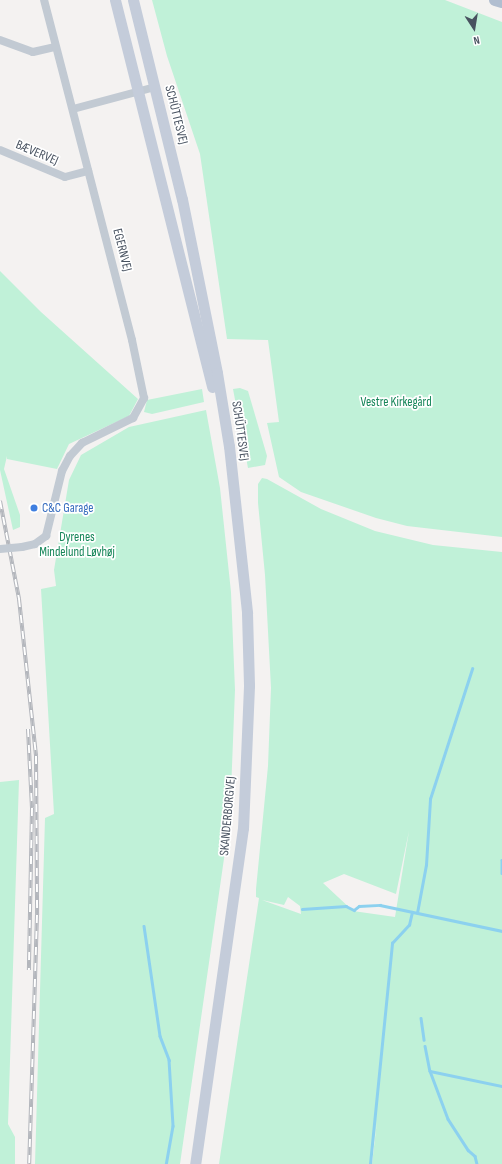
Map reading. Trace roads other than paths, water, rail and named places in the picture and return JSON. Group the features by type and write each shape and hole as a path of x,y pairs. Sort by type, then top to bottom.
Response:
{"main road":[{"name":"SCHÜTTESVEJ","path":"115,0 139,92 231,469"},
{"name":"SCHÜTTESVEJ","path":"133,0 182,199 216,373 231,469"},
{"path":"495,0 502,2"},
{"name":"SKANDERBORGVEJ","path":"195,1164 243,828 247,757 249,686 247,613 231,469"}],"street":[{"name":"EGERNVEJ","path":"0,549 35,544 46,536 62,471 70,456 82,443 133,418 144,398 140,369 44,0"},
{"path":"0,40 32,52 55,47"},
{"path":"73,109 155,87"},
{"name":"BÆVERVEJ","path":"0,150 65,177 88,171"}],"waterway":[{"path":"417,913 426,865 430,799 472,669"},
{"path":"502,860 502,873"},
{"path":"302,909 346,906 354,910 359,906 380,905 502,931"},
{"path":"370,1164 392,943 409,925 412,912"},
{"path":"144,926 160,1036 169,1060 173,1126 166,1164"},
{"path":"421,1018 424,1040"},
{"path":"425,1046 430,1071 448,1119 468,1150 475,1156 477,1164"},
{"path":"430,1071 502,1086"}],"railway":[{"path":"0,501 19,599 36,756 37,915 29,1164"},
{"path":"28,729 32,808 29,970"}],"place":[{"name":"C&C Garage","path":"34,508"}],"park label":[{"name":"Vestre Kirkegård","path":"396,402"},
{"name":"Dyrenes Mindelund Løvhøj","path":"77,546"}]}
